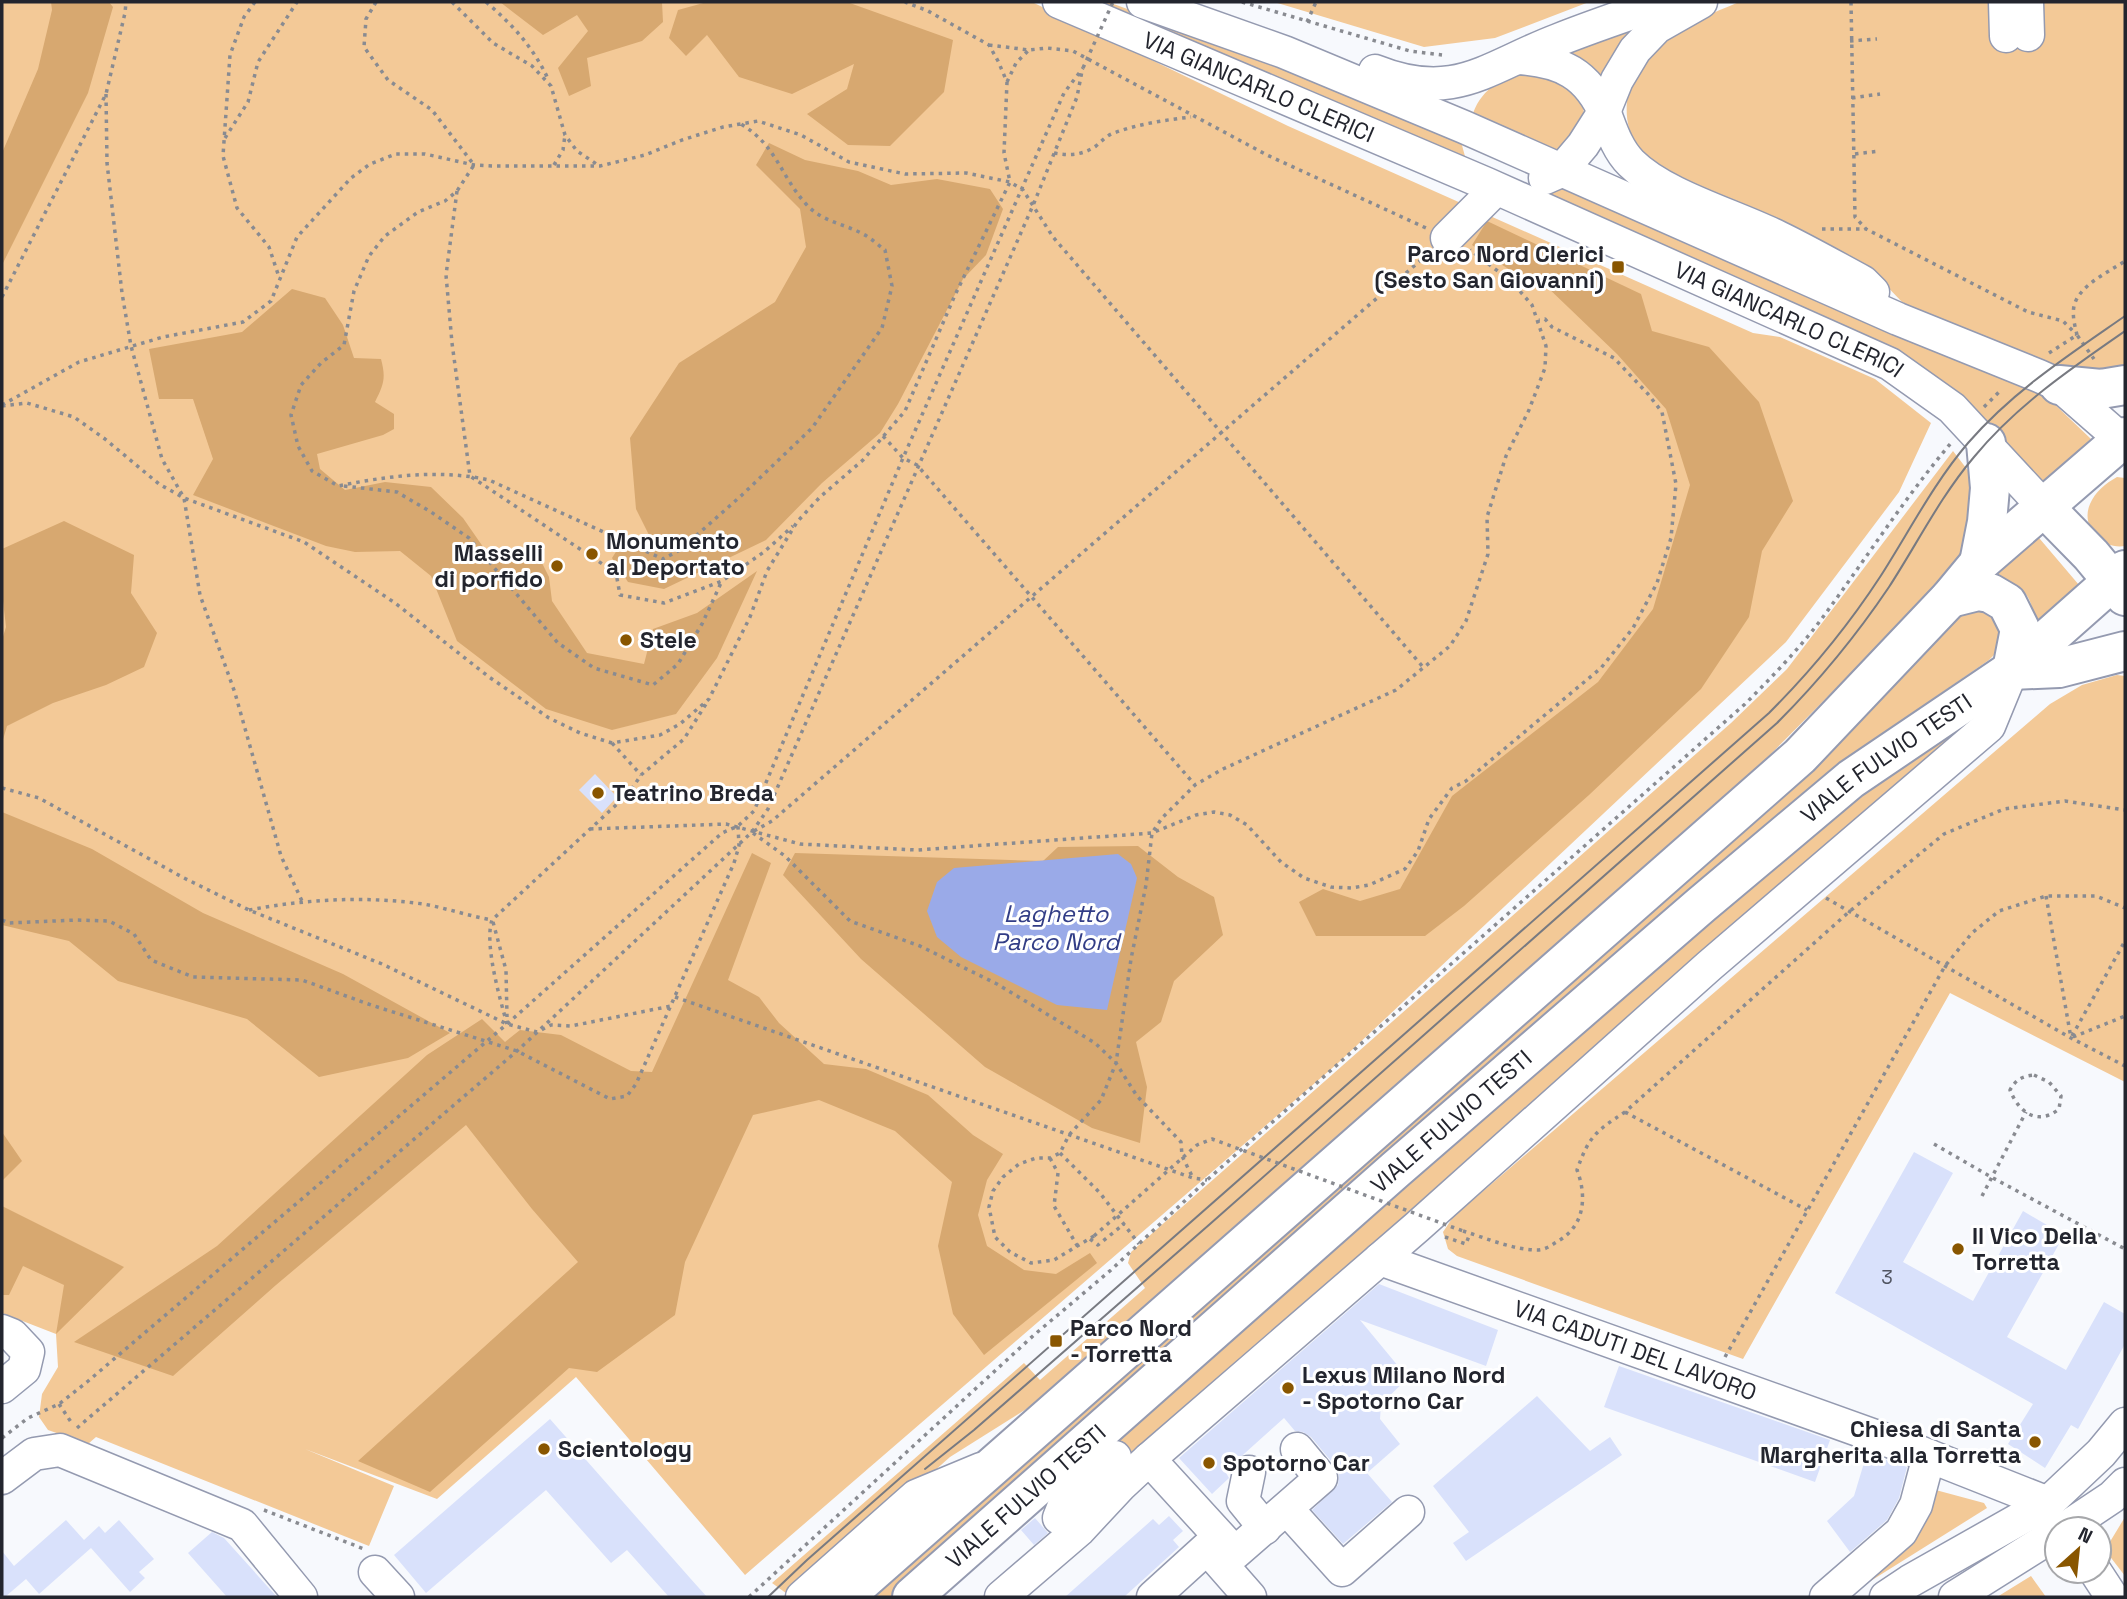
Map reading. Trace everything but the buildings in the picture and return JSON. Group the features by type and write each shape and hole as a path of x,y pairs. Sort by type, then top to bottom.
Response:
{"main road":[{"path":"2059,385 2101,389 2111,374"},
{"path":"1977,433 1990,488 1979,563"},
{"name":"VIALE FULVIO TESTI","path":"844,1597 1800,756 1950,598 1979,563 2124,440"},
{"name":"VIALE FULVIO TESTI","path":"912,1597 1395,1170 1701,905 1852,779 2012,670 2121,582 2044,507"},
{"path":"1950,598 1978,591 1999,597 2007,603 2020,629 2012,670 2059,668 2125,650"}],"street":[{"name":"VIA GIANCARLO CLERICI","path":"1059,2 1496,189 1890,364 1952,408 2044,507"},
{"name":"VIA GIANCARLO CLERICI","path":"1143,2 1284,52 1464,127 1898,319 2059,385 2124,440"},
{"path":"1518,58 1556,41 1664,2"},
{"path":"1447,237 1496,189 1533,183 1561,171 1583,145 1604,111 1617,79 1635,50 1657,27 1701,2"},
{"path":"2005,2 2017,36 2028,2"},
{"name":"VIA GIANCARLO CLERICI","path":"1217,29 1257,26 1397,79 1421,85 1451,84 1518,58 1544,60 1569,69 1589,88 1604,111 1615,140 1629,161 1652,181 1778,237 1863,282 1898,319"},
{"path":"1464,127 1469,103 1488,71"},
{"name":"VIA GIANCARLO CLERICI","path":"1464,127 1469,154 1496,189"},
{"name":"VIALE FULVIO TESTI","path":"1002,1597 1079,1530 1094,1494 1149,1459 1380,1259 1709,966 1989,726 2012,670"},
{"name":"VIA CADUTI DEL LAVORO","path":"1380,1259 1929,1456 2044,1515"},
{"path":"2,1331 12,1335 27,1352 24,1369 2,1387"},
{"path":"2066,1515 2101,1453 2125,1424"},
{"path":"1149,1459 1234,1553 1321,1478 1297,1449"},
{"path":"2,1478 34,1454 60,1450 242,1525 302,1597"},
{"path":"1826,1597 1901,1532 1916,1505 1929,1456"},
{"path":"1059,1518 1065,1503 1094,1494 1115,1457"},
{"name":"VIALE FULVIO TESTI","path":"802,1597 916,1496 998,1461"},
{"path":"1249,1472 1244,1501 1276,1519 1342,1570 1408,1512"},
{"path":"2078,1515 2112,1497 2125,1484"},
{"path":"1886,1597 1910,1581 2043,1531"},
{"path":"1955,1597 2043,1536"},
{"path":"1153,1597 1207,1548 1250,1597"},
{"path":"375,1572 398,1597"}],"path":[{"path":"2,297 106,94 126,2"},
{"path":"255,2 244,17 230,55 223,156 237,208 269,247 280,279"},
{"path":"224,139 247,102 258,62 297,2"},
{"path":"376,2 366,19 364,47 388,80 432,110 474,165"},
{"path":"452,2 493,43 532,66 551,86"},
{"path":"486,2 505,18 538,57 551,86 565,135 578,151 600,166"},
{"path":"905,2 928,11 989,45 1029,50 1046,47 1073,51 1267,155 1447,237 1485,259 1511,281 1532,305 1546,346 1545,368 1529,410 1506,456 1487,517 1488,554 1466,621 1450,646 1396,690 1223,769 1195,785 1162,818 1152,833 1146,885 1131,959 1116,1063 1101,1100 1069,1135 1060,1153 1050,1158 1036,1158 1019,1164 997,1184 989,1208 992,1229 995,1237 1010,1252 1031,1264 1054,1260 1078,1247 1092,1238 1197,1145 1212,1139 1463,1231 1541,1250 1566,1237 1577,1223 1584,1188 1577,1170 1587,1143 1850,911 1944,834 2004,808 2065,801 2125,810"},
{"path":"59,1404 75,1429 517,1051 752,832 768,808 1034,203 1077,97 1083,68 1113,2"},
{"path":"1242,2 1410,51 1448,56"},
{"path":"1307,22 1316,2"},
{"path":"1851,2 1855,217 1866,229 2028,312 2063,321 2111,374"},
{"path":"1850,41 1877,39"},
{"path":"989,45 1007,82"},
{"path":"457,191 446,275 452,343 470,476 616,573 620,595 664,603 722,581 764,552 820,497 863,460 905,411 955,295 1010,182 1004,153 1007,82 1016,63 1029,50"},
{"path":"2,1438 28,1418 59,1404 88,1382 507,1024 722,833 738,826 754,811 904,458 1064,93 1083,68"},
{"path":"1853,98 1880,93"},
{"path":"106,94 107,163 131,346 162,459 184,498 200,595 235,692 281,856 302,901"},
{"path":"1054,153 1081,153 1092,149 1112,133 1193,116"},
{"path":"2,405 79,362 163,337 243,322 271,300 297,237 351,178 370,164 396,154 425,154 474,165 600,166 645,155 723,127 758,121 801,135 849,162 905,174 966,173 1010,182 1023,190 1034,203 1053,237 1423,668"},
{"path":"338,486 387,476 470,476 489,480 663,559 680,550 711,523 812,428 882,328 892,286 885,250 863,234 828,221 806,205 777,158 758,134 741,124"},
{"path":"554,166 563,150 565,135"},
{"path":"1854,154 1880,151"},
{"path":"474,165 457,191 444,201 418,212 385,236 369,256 354,291 344,345 321,363 301,385 290,415 298,446 312,471 338,486 397,492 431,512 469,538 558,643 594,668 653,685 678,664 702,624 722,581"},
{"path":"752,832 772,821 1447,237"},
{"path":"2077,335 2074,304 2083,289 2125,261"},
{"path":"590,829 726,824 800,844 917,850 1152,833 1196,815 1214,812 1230,815 1247,825 1281,862 1304,878 1331,887 1369,885 1405,869 1418,851 1429,819 1452,788 1601,668 1633,628 1657,583 1671,538 1676,484 1662,412 1614,358 1552,327 1545,319 1539,320"},
{"path":"749,1597 1207,1180 1745,704 1785,664 1815,627 1885,528 1977,433 2022,370 2077,335"},
{"path":"2,405 27,404 74,417 159,484 184,498 304,542 395,603 489,677 550,718 580,733 612,743 660,735 680,724 709,699"},
{"path":"883,436 904,458 917,465 1195,785"},
{"path":"507,1024 499,996 489,930 492,920 629,793 641,775 684,739 709,699 750,617 768,571 797,522"},
{"path":"612,743 641,775"},
{"path":"2,788 39,798 184,878 249,910 382,964 507,1024 537,1032 551,1025 571,1026 671,1006"},
{"path":"2,920 9,923 109,921 134,934 151,960 193,978 302,980 371,1005 517,1051 610,1099 627,1096 636,1084 726,882 738,846 738,826"},
{"path":"752,832 785,856 850,921 920,946 997,984 1095,1043 1116,1063 1137,1096 1181,1142 1182,1156 1193,1178"},
{"path":"2046,896 2071,1038"},
{"path":"1716,1378 1945,966 1972,933 1999,911 2046,896 2096,896 2125,908"},
{"path":"249,910 302,901 349,898 425,904 492,920"},
{"path":"1850,911 2071,1038 2125,1066"},
{"path":"492,920 506,970 507,1024"},
{"path":"2071,1038 2125,941"},
{"path":"675,997 1193,1178 1207,1180"},
{"path":"2071,1038 2125,1016"},
{"path":"2034,1075 2049,1082 2061,1096 2059,1109 2050,1117 2035,1118 2026,1112 2010,1090 2022,1076 2034,1075"},
{"path":"1625,1112 1807,1210"},
{"path":"1982,1196 2026,1112"},
{"path":"1934,1144 2125,1249"},
{"path":"1060,1153 1100,1193 1139,1244"},
{"path":"1050,1158 1058,1173 1054,1206 1078,1247"},
{"path":"1092,1238 1098,1245 1124,1224"}],"shaded area":[{"path":"2,2 1032,2 1288,126 1753,333 1780,337 1875,379 1931,423 1899,492 1786,642 1337,1064 745,1575 576,1377 437,1499 305,1449 394,1486 369,1546 96,1437 88,1444 48,1430 39,1417 42,1394 58,1367 56,1334 2,1313"},
{"path":"51,2 109,2 113,7 88,93 2,265 2,153 38,69 52,10"},
{"path":"500,2 662,2 663,22 642,41 587,58 591,86 569,96 558,68 588,31 577,15 543,35"},
{"path":"707,2 847,2 953,40 944,92 890,146 848,145 807,114 847,89 854,64 792,94 739,77 707,35 686,56 669,38 678,10"},
{"path":"1078,2 1108,2 1266,59 1460,138 1466,160 1312,92"},
{"path":"1274,2 1589,2 1495,38 1424,47"},
{"path":"1680,2 1601,93 1550,52"},
{"path":"1739,2 2125,2 2125,379 2097,383 2015,355 1902,302 1878,277 1681,181 1645,156 1630,131 1627,117 1630,87 1642,60 1651,49 1671,34"},
{"path":"1524,70 1542,70 1583,99 1584,119 1559,157 1472,117 1485,93 1507,77"},
{"path":"769,143 805,160 858,171 891,185 937,179 990,189 1003,209 986,255 963,279 880,433 822,483 766,540 664,589 628,582 612,558 619,547 653,543 636,509 630,438 679,363 775,302 806,247 800,209 756,165"},
{"path":"1555,181 2046,396 2091,439 2045,483 1965,400 1536,189"},
{"path":"1487,221 1641,294 1652,331 1709,347 1759,402 1793,501 1762,551 1749,617 1701,689 1589,795 1464,906 1425,936 1316,936 1299,902 1323,889 1360,901 1400,889 1452,796 1598,682 1653,609 1690,485 1666,409 1617,354 1544,284 1510,270 1472,245"},
{"path":"292,289 325,298 343,325 354,358 381,359 383,381 375,402 394,414 394,429 383,435 317,454 320,469 345,490 385,482 431,487 463,518 488,554 507,551 538,555 549,577 552,601 587,653 644,664 653,629 697,613 757,571 717,658 676,714 612,730 546,709 457,641 431,576 400,551 355,552 326,546 193,495 213,459 193,399 159,399 149,349 242,332"},
{"path":"1953,451 1973,477 1978,532 1955,564 1759,766 1044,1398 950,1457 797,1593 790,1596 772,1583 1024,1363 1040,1380 1145,1288 1128,1263 1131,1252 1731,723 1787,669"},
{"path":"2117,477 2125,478 2125,546 2101,541 2088,521 2090,504 2095,496"},
{"path":"64,521 134,555 131,593 157,633 144,667 106,685 53,703 7,726 2,743 2,640 6,627 2,592 2,549"},
{"path":"2034,532 2079,585 2031,627 2032,607 2024,591 2006,580 1985,576"},
{"path":"1969,605 1999,612 2005,644 1989,660 1859,750 1815,784 891,1597 869,1597"},
{"path":"2117,675 2125,676 2125,1082 1950,993 1743,1359 1457,1256 1448,1249 1443,1232 1453,1217 2050,704 2082,685"},
{"path":"1985,706 1989,711 1132,1463 1114,1441 1843,806"},
{"path":"2,812 92,849 203,913 343,974 450,1033 408,1058 319,1077 247,1019 118,981 69,941 2,925"},
{"path":"1138,846 1178,877 1214,897 1223,935 1174,981 1161,1022 1136,1042 1147,1087 1140,1143 1092,1128 985,1067 861,959 783,875 795,853 1043,861 1058,847"},
{"path":"752,853 771,863 728,980 759,997 779,1023 824,1064 866,1069 928,1095 973,1135 1003,1154 987,1180 978,1215 987,1246 1024,1270 1056,1274 1090,1253 1097,1263 984,1355 953,1314 938,1246 952,1182 895,1131 819,1100 753,1115 685,1262 675,1315 597,1372 569,1368 430,1492 358,1461 578,1262 466,1125 173,1376 74,1342 217,1246 427,1055 482,1019 505,1042 520,1030 561,1035 631,1071 652,1072"},
{"path":"2,1132 22,1161 2,1181"},
{"path":"2,1206 124,1267 56,1334 64,1285 23,1266 9,1295 2,1295"},
{"path":"1932,1489 1984,1503 1987,1508 1845,1597"},
{"path":"2125,1517 2125,1576 2113,1560 2113,1537"},
{"path":"2031,1576 2046,1597 1997,1597"}],"water":[{"name":"Laghetto Parco Nord","path":"1118,854 1131,864 1137,878 1107,1010 1057,1005 961,957 937,937 927,911 937,882 954,868"}],"tram line":[{"path":"768,1597 1769,713 1800,681 1855,613 1932,492 1955,459 1985,424 2023,390 2125,316"},
{"path":"925,1469 974,1430 1210,1224 1777,723 1836,658 1863,623 1889,587 1950,488 1974,457 2008,421 2045,389 2125,331"}],"place":[{"name":"Parco Nord Clerici (Sesto San Giovanni)","path":"1618,267"},
{"name":"Monumento al Deportato","path":"592,554"},
{"name":"Masselli di porfido","path":"557,566"},
{"name":"Stele","path":"626,640"},
{"name":"Teatrino Breda","path":"598,793"},
{"name":"Il Vico Della Torretta","path":"1958,1249"},
{"name":"Parco Nord - Torretta","path":"1056,1341"},
{"name":"Lexus Milano Nord - Spotorno Car","path":"1288,1388"},
{"name":"Chiesa di Santa Margherita alla Torretta","path":"2035,1442"},
{"name":"Scientology","path":"544,1449"},
{"name":"Spotorno Car","path":"1209,1463"}]}
